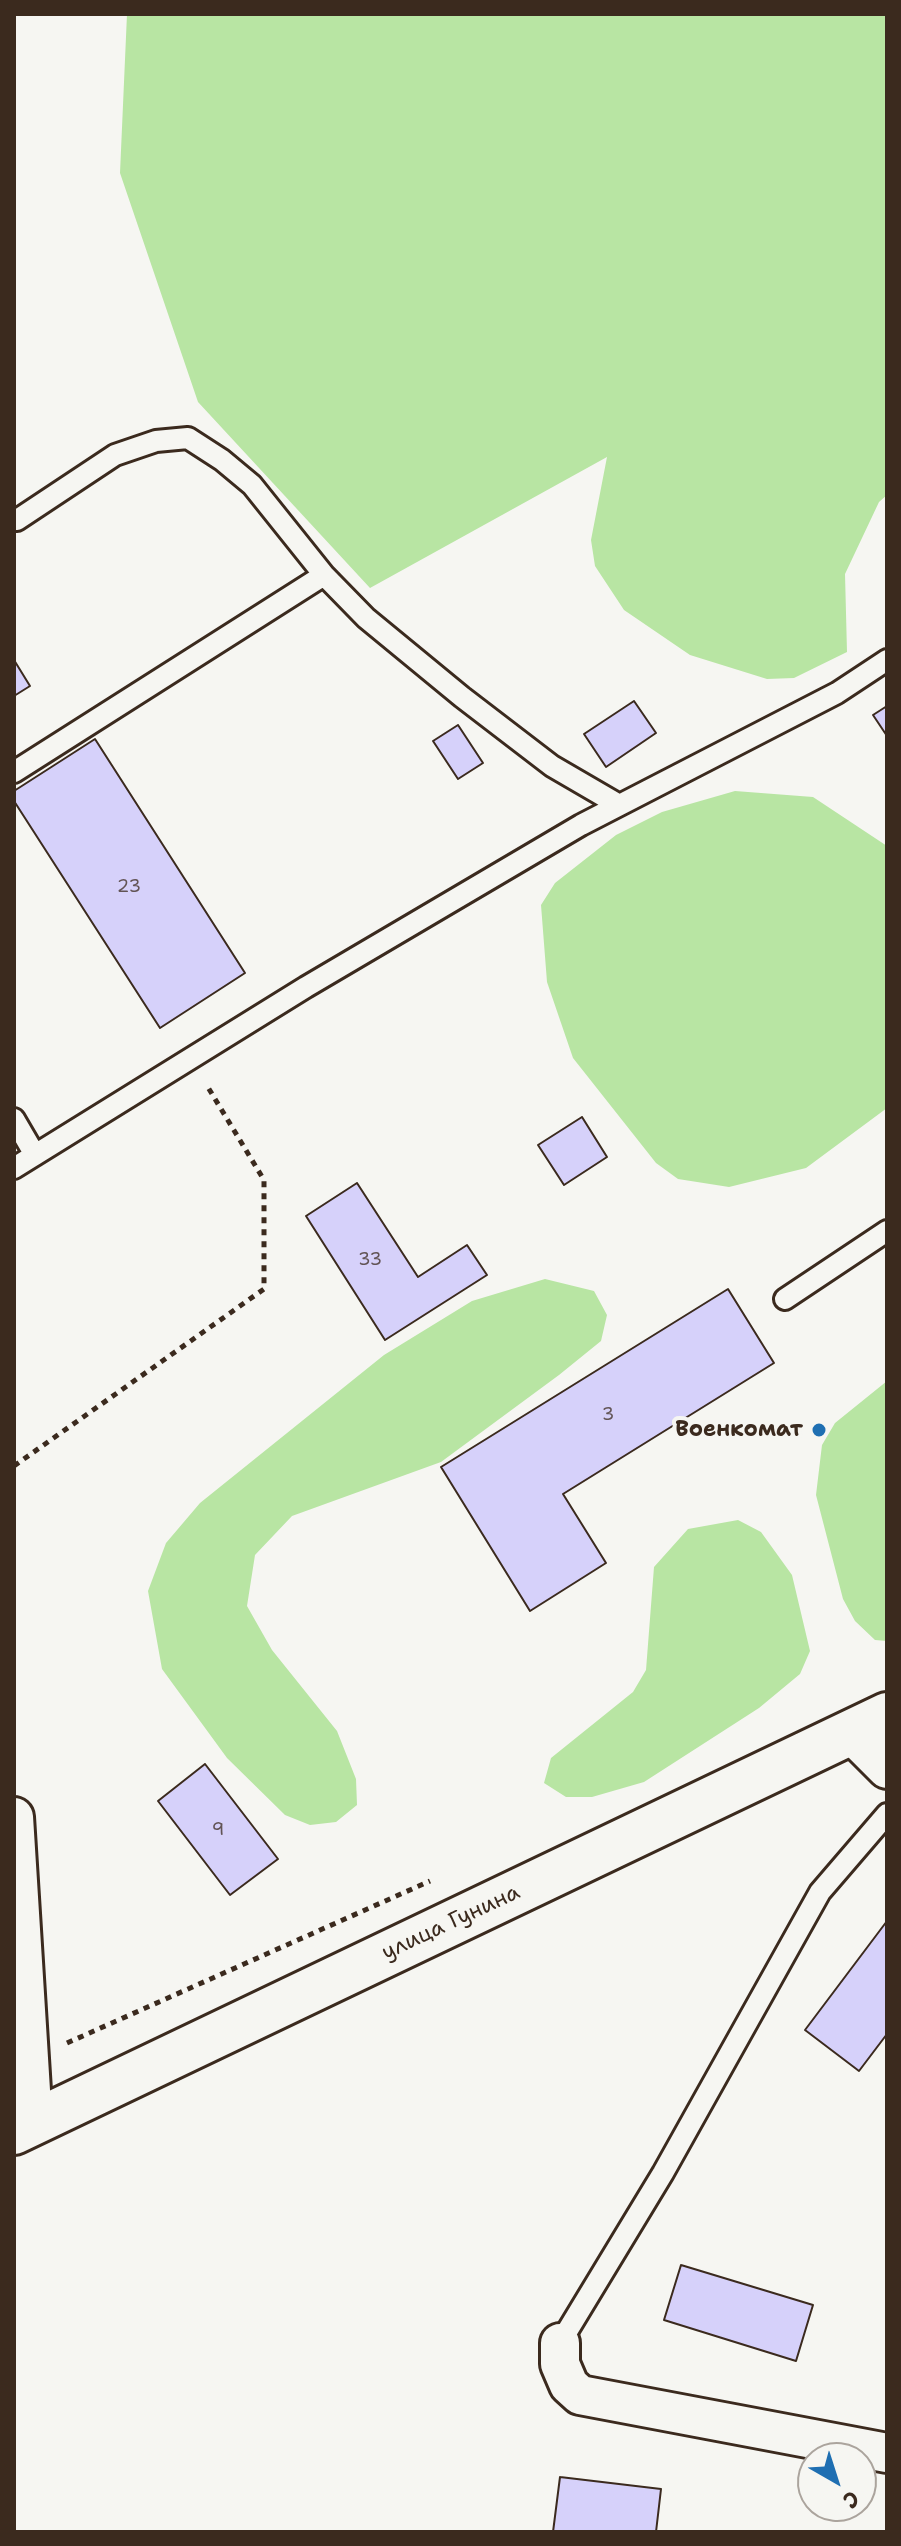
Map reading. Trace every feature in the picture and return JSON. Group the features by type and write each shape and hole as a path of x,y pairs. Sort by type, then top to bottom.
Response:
{"main road":[{"name":"улица Гунина","path":"23,2127 869,1724"}],"street":[{"path":"869,1724 887,1769"},
{"path":"14,1817 23,2127"},
{"path":"560,2343 560,2364 569,2385 580,2395 887,2453"}],"lane":[{"path":"17,520 115,455 156,441 188,438 252,485 324,575 366,618 552,766 619,805"},
{"path":"14,772 324,575"},
{"path":"14,1168 334,971 619,805 837,693 887,660"},
{"path":"14,1119 35,1155"},
{"path":"785,1299 887,1231"},
{"path":"560,2343 663,2173 820,1892 887,1814"}],"path":[{"path":"14,1466 264,1289 264,1180 191,1059"}],"green space":[{"path":"127,14 887,14 887,495 879,502 845,574 847,652 794,678 767,679 690,655 624,610 595,566 591,540 607,457 370,588 198,402 120,173"},
{"path":"735,791 813,797 887,846 887,1108 806,1168 729,1187 678,1179 656,1163 573,1058 547,982 541,905 555,883 616,835 662,812"},
{"path":"545,1279 594,1291 607,1315 601,1341 441,1462 292,1516 255,1555 247,1606 272,1650 337,1731 356,1779 357,1805 336,1822 310,1825 285,1815 227,1758 162,1669 148,1591 166,1543 200,1503 384,1355 472,1301"},
{"path":"887,1381 887,1641 875,1640 855,1621 843,1599 816,1495 822,1445 835,1423"},
{"path":"738,1520 761,1532 792,1575 810,1651 800,1674 759,1708 644,1782 592,1797 566,1797 544,1783 551,1758 633,1692 646,1670 654,1567 688,1529"}],"building":[{"path":"14,660 30,686 14,696"},
{"path":"634,701 656,733 606,767 584,734"},
{"path":"887,706 887,736 873,715"},
{"path":"458,725 483,763 458,779 433,741"},
{"path":"95,739 245,973 160,1028 14,801 14,791"},
{"path":"582,1117 607,1157 564,1185 538,1145"},
{"path":"357,1183 418,1277 467,1245 487,1275 385,1340 306,1216"},
{"path":"728,1289 774,1363 563,1494 606,1563 530,1611 441,1467"},
{"path":"205,1764 278,1859 230,1895 158,1801"},
{"path":"887,1921 887,2034 859,2071 805,2030"},
{"path":"681,2265 813,2305 796,2361 664,2320"},
{"path":"560,2477 661,2489 656,2532 553,2532"}],"place":[{"name":"Военкомат","path":"819,1430"}]}
